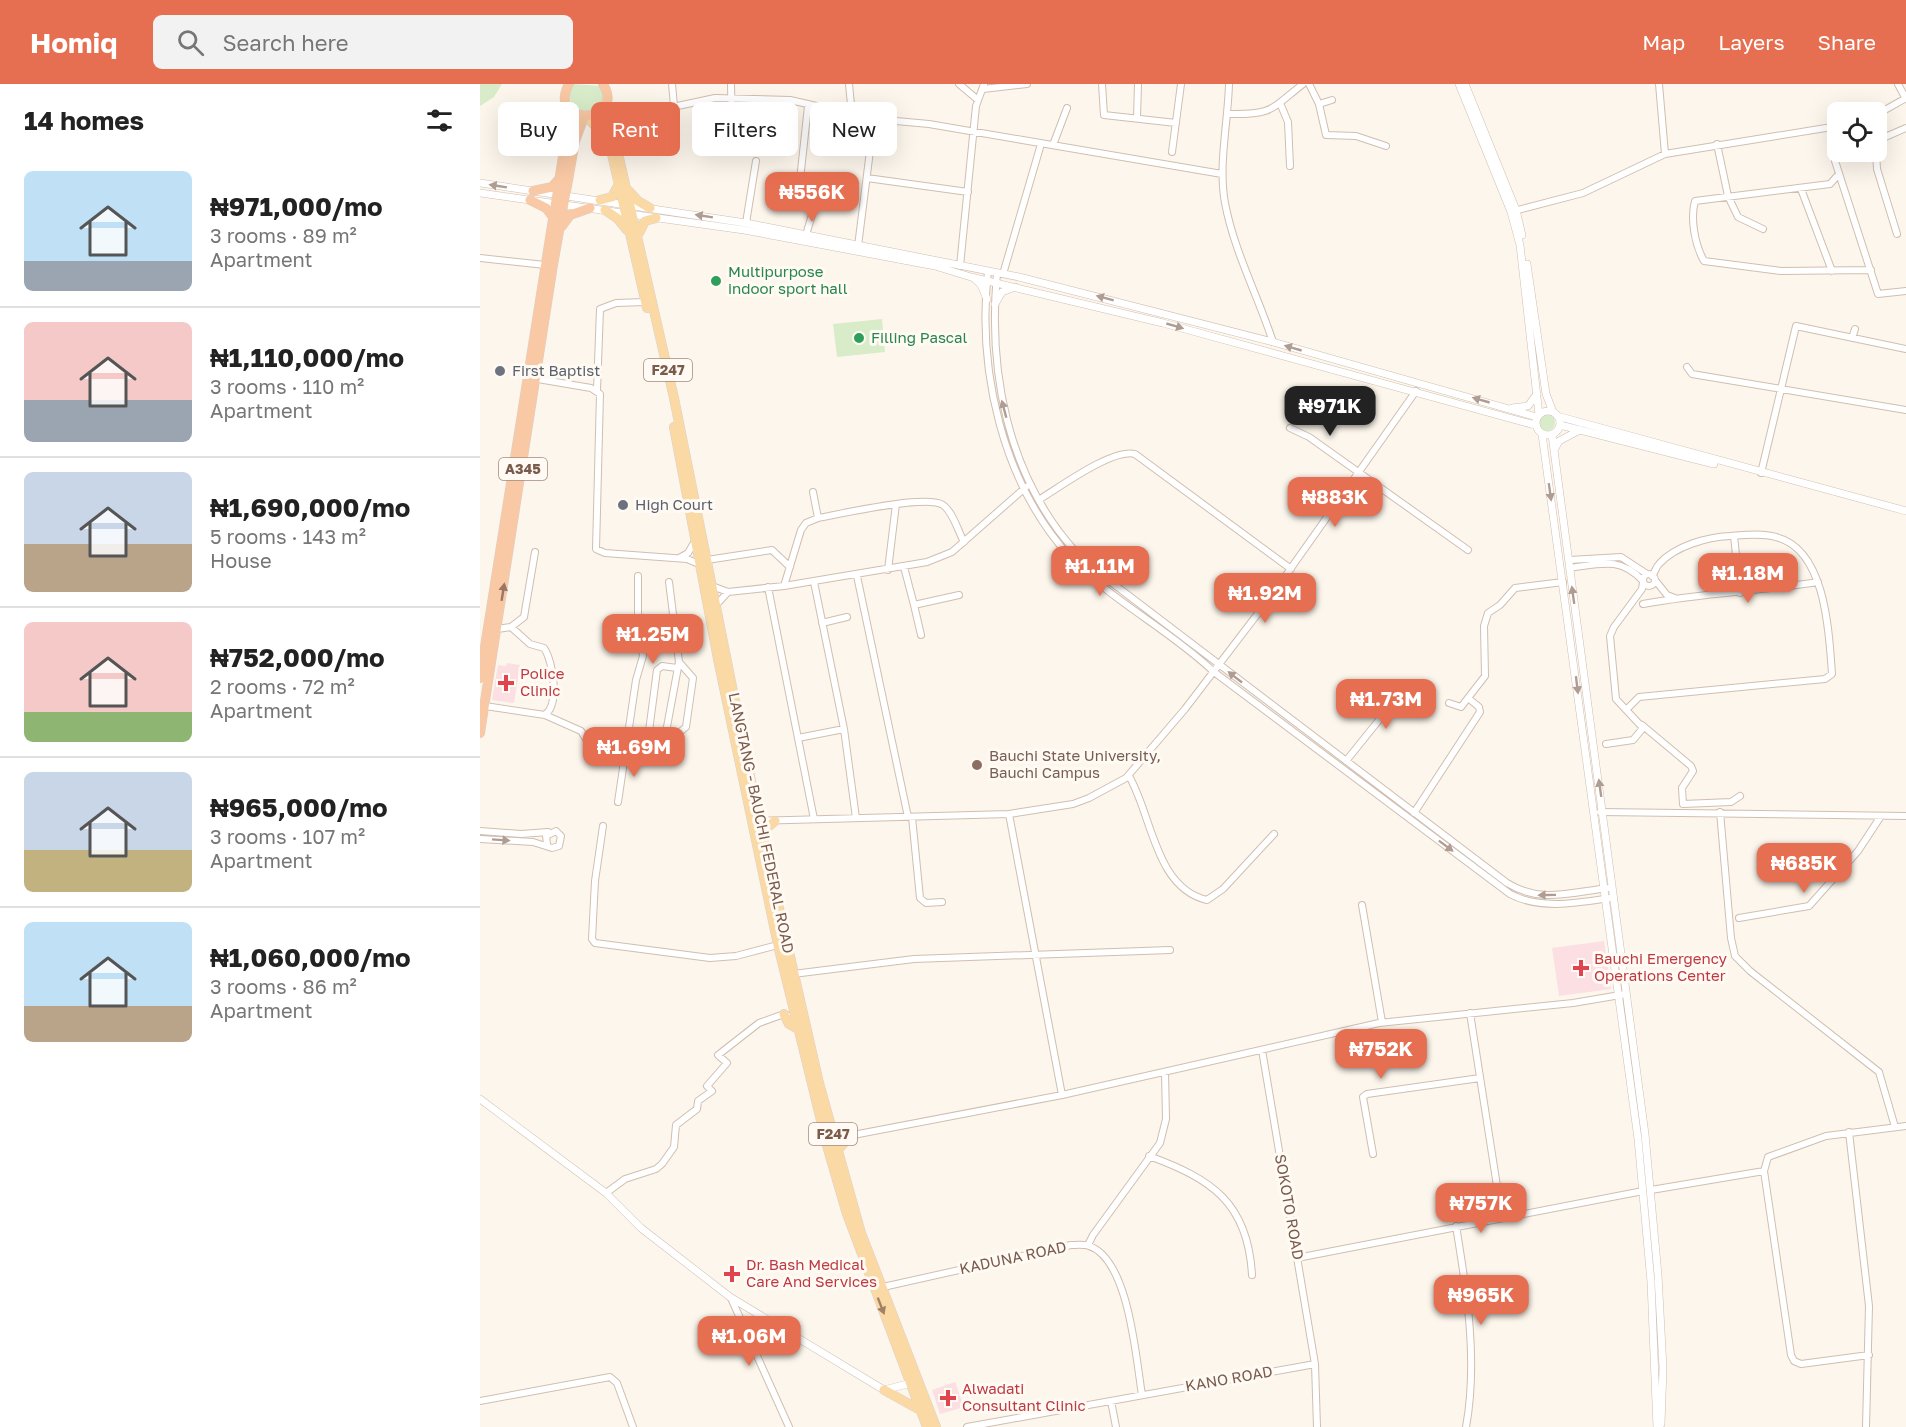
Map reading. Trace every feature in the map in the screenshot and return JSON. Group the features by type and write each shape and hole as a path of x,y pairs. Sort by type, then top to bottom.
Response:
{"highway":[{"name":"A345","path":"566,102 565,95 569,84"},
{"path":"579,115 586,117 597,114 606,101 603,84"},
{"name":"A345","path":"533,378 545,265 553,217 561,200 575,141 586,117"},
{"name":"A345","path":"480,678 485,639 493,628 533,378 559,234 560,177 563,156"},
{"path":"553,217 532,196 552,188 560,177"},
{"path":"559,234 570,215 590,208"},
{"path":"485,639 493,628"},
{"name":"A345","path":"480,733 485,706 485,639"}],"main road":[{"name":"LANGTANG - BAUCHI FEDERAL ROAD","path":"586,117 609,141 623,185"},
{"name":"LANGTANG - BAUCHI FEDERAL ROAD","path":"618,156 756,821 778,945 833,1148 847,1214 915,1382 936,1427"},
{"path":"600,200 616,195 623,185 638,201 650,208"},
{"path":"605,210 618,219 635,239 642,224 656,218"},
{"name":"LANGTANG - BAUCHI FEDERAL ROAD","path":"635,239 646,302 696,528 694,541 712,586 716,605 722,658"},
{"name":"LANGTANG - BAUCHI FEDERAL ROAD","path":"756,821 762,832 793,974 799,1018 798,1029 833,1148 861,1233 883,1287 915,1382 920,1410 927,1427"},
{"path":"762,832 775,821"},
{"path":"784,1014 789,1024 798,1029"},
{"path":"833,1148 851,1135"},
{"path":"884,1390 920,1410"}],"street":[{"path":"672,84 674,102"},
{"path":"730,102 731,84"},
{"path":"849,84 851,102"},
{"path":"960,84 978,100"},
{"path":"960,266 973,132 978,100 983,86 1027,84"},
{"path":"1102,84 1104,115 1176,123"},
{"path":"1137,117 1138,84"},
{"path":"1172,152 1181,84"},
{"path":"1229,84 1222,174 1225,204 1238,249 1273,342"},
{"path":"1228,114 1257,115 1280,103 1303,84"},
{"path":"1309,84 1319,104 1326,135 1356,136 1386,146"},
{"path":"1459,84 1513,211 1520,244 1538,392 1537,419 1542,434 1593,812 1609,888"},
{"path":"1465,84 1524,244 1546,394 1560,425"},
{"path":"1659,84 1665,154"},
{"path":"1887,109 1906,98 1898,84"},
{"path":"680,105 715,98 790,100 808,106 799,189"},
{"path":"1319,104 1332,100"},
{"path":"1280,103 1288,122 1290,166"},
{"path":"1053,145 1067,108"},
{"path":"897,121 928,124 1222,174"},
{"path":"1513,211 1583,193 1665,154 1827,128"},
{"path":"1887,136 1906,128"},
{"path":"1041,144 996,282 999,393 1015,447 1031,484 1076,551 1096,570 1507,883 1526,893 1541,896 1609,888"},
{"path":"1717,144 1728,196 1738,218 1763,230"},
{"path":"858,246 870,156"},
{"path":"745,226 756,161"},
{"path":"1835,162 1878,294 1906,291"},
{"path":"1876,162 1876,169 1897,234"},
{"path":"1839,174 1830,184 1695,201 1692,215 1704,261 1781,271 1871,270"},
{"path":"867,178 968,192"},
{"path":"480,183 532,196"},
{"path":"1802,189 1832,271"},
{"path":"480,193 532,196 605,210 650,208 1000,273 1092,294 1273,342 1509,408 1537,419"},
{"path":"806,235 817,198"},
{"path":"561,200 600,200 656,218 745,226 858,246 972,277 1153,320 1416,391 1537,419"},
{"path":"480,258 545,265"},
{"path":"988,271 989,370 993,400 1008,449 1024,488 1071,557 1215,672 1510,894 1532,903 1544,904 1610,898"},
{"path":"972,277 981,285 987,299"},
{"path":"995,304 1005,290 1017,287"},
{"path":"646,302 616,303 600,309 596,549 604,553 703,562 772,550 790,567"},
{"path":"1761,473 1779,388 1796,326 1906,349"},
{"path":"1852,338 1855,329"},
{"path":"1687,368 1692,374 1906,410"},
{"path":"533,378 597,390"},
{"path":"756,821 1009,814 1072,804 1089,798 1129,776 1215,672 1291,569 1358,471 1400,418 1416,391"},
{"path":"1509,408 1528,406 1538,392"},
{"path":"1537,419 1545,411 1906,513"},
{"path":"1560,425 1906,513"},
{"path":"1560,425 1552,435 1603,812 1610,898 1647,1191 1663,1368 1659,1427"},
{"path":"1290,428 1309,437 1468,550"},
{"path":"1554,450 1559,441 1580,430"},
{"path":"1542,434 1552,435"},
{"path":"1040,499 1112,457 1128,452 1134,454 1291,569"},
{"path":"712,586 729,592 784,586 857,576 942,557 964,542 1031,484"},
{"path":"813,492 818,518"},
{"path":"784,586 801,530 806,523 818,518 896,504 941,503 947,509 964,542"},
{"path":"888,570 896,504"},
{"path":"1734,536 1740,593"},
{"path":"1626,710 1639,697 1825,679 1832,674 1829,637 1818,582 1802,554 1787,541 1767,536 1734,536 1712,538 1678,550 1657,566 1652,577 1614,627 1610,636 1616,699 1626,710 1691,766 1693,771 1682,788 1683,804 1731,802 1740,796"},
{"path":"678,558 688,553 694,541"},
{"path":"493,628 511,627 524,617 535,552"},
{"path":"1569,564 1621,557 1652,577 1660,589"},
{"path":"1569,564 1615,563 1626,566 1645,585 1660,589 1675,598"},
{"path":"904,567 921,634"},
{"path":"618,802 636,680 643,656 638,615 638,576"},
{"path":"857,576 910,817 920,898 926,903 942,902"},
{"path":"1645,585 1652,577"},
{"path":"666,732 678,665 669,582"},
{"path":"814,582 844,729 856,818"},
{"path":"1449,703 1461,707 1485,676 1484,626 1488,613 1500,605 1515,588 1563,582"},
{"path":"1643,604 1675,598 1740,593 1818,582"},
{"path":"768,587 814,819"},
{"path":"716,605 729,592"},
{"path":"914,605 959,595"},
{"path":"822,623 847,617"},
{"path":"511,627 533,646 544,648 552,660 552,704 545,715"},
{"path":"646,754 649,731 657,670 662,666 678,665 693,678 686,728 680,732 649,731"},
{"path":"1346,761 1408,684"},
{"path":"1414,813 1480,712 1479,707 1468,698"},
{"path":"485,706 545,715 580,731 588,742 675,760"},
{"path":"1605,744 1633,740 1642,730 1642,724"},
{"path":"798,738 844,729"},
{"path":"1129,776 1167,867 1185,891 1195,898 1207,900 1223,889 1274,834"},
{"path":"1593,812 1906,816"},
{"path":"1720,812 1731,938 1735,956 1750,971 1879,1072 1895,1127"},
{"path":"1009,814 1062,1095"},
{"path":"1738,918 1809,906 1858,851 1881,816"},
{"path":"603,826 594,887 592,939 595,943 710,958 736,956 778,945"},
{"path":"480,831 521,834 559,833 561,843 556,847 546,844 480,839"},
{"path":"546,844 546,836 549,832"},
{"path":"521,834 521,842"},
{"path":"1362,905 1382,1022"},
{"path":"793,974 914,959 1170,950"},
{"path":"851,1135 1062,1095 1382,1022 1573,1003 1622,995"},
{"path":"1470,1013 1502,1218"},
{"path":"606,1193 625,1179 648,1173 662,1164 674,1147 676,1125 697,1108 698,1101 712,1091 707,1086 727,1063 718,1054 759,1023 784,1014 799,1018"},
{"name":"SOKOTO ROAD","path":"1262,1050 1315,1364 1317,1427"},
{"path":"1088,1245 1160,1143 1166,1119 1165,1072"},
{"path":"1373,1154 1363,1097 1367,1094 1480,1078"},
{"path":"480,1099 606,1193 652,1238 730,1297 884,1390 915,1382"},
{"path":"1869,1355 1801,1364 1794,1361 1791,1355 1764,1171 1768,1157 1826,1136 1906,1126"},
{"path":"1849,1132 1865,1258 1869,1355 1866,1427"},
{"path":"1149,1156 1188,1170 1230,1203 1250,1243 1252,1275"},
{"path":"1297,1258 1764,1171"},
{"path":"1456,1227 1467,1290 1470,1339 1466,1427"},
{"name":"KADUNA ROAD","path":"883,1287 1071,1245 1088,1245 1108,1261 1118,1276 1125,1299 1142,1395"},
{"path":"730,1297 789,1427"},
{"name":"KANO ROAD","path":"967,1427 1315,1364"},
{"path":"480,1401 610,1377 617,1383 633,1427"},
{"path":"1111,1401 1116,1427"}],"shaded area":[{"name":"Police Clinic","path":"507,663 520,665 514,703 492,700 498,665 506,666"},
{"name":"Bauchi Emergency Operations Center","path":"1604,941 1611,989 1559,996 1552,948"},
{"name":"Alwadati Consultant Clinic","path":"955,1382 964,1407 940,1414 932,1390"}],"green space":[{"path":"480,84 502,84 494,97 480,106"},
{"path":"573,84 601,86 604,98 601,102 591,102 591,111 579,110 579,102 571,102 568,92"},
{"name":"Filling Pascal","path":"882,319 885,352 837,357 833,324"},
{"path":"1547,415 1553,417 1555,423 1553,429 1547,431 1541,429 1539,423 1541,417"}],"place":[{"name":"Multipurpose indoor sport hall","path":"716,281"},
{"name":"Filling Pascal","path":"859,338"},
{"name":"First Baptist","path":"500,371"},
{"name":"High Court","path":"623,505"},
{"name":"Police Clinic","path":"506,683"},
{"name":"Bauchi State University, Bauchi Campus","path":"977,765"},
{"name":"Bauchi Emergency Operations Center","path":"1581,968"},
{"name":"Dr. Bash Medical Care And Services","path":"732,1274"},
{"name":"Alwadati Consultant Clinic","path":"948,1398"}]}
